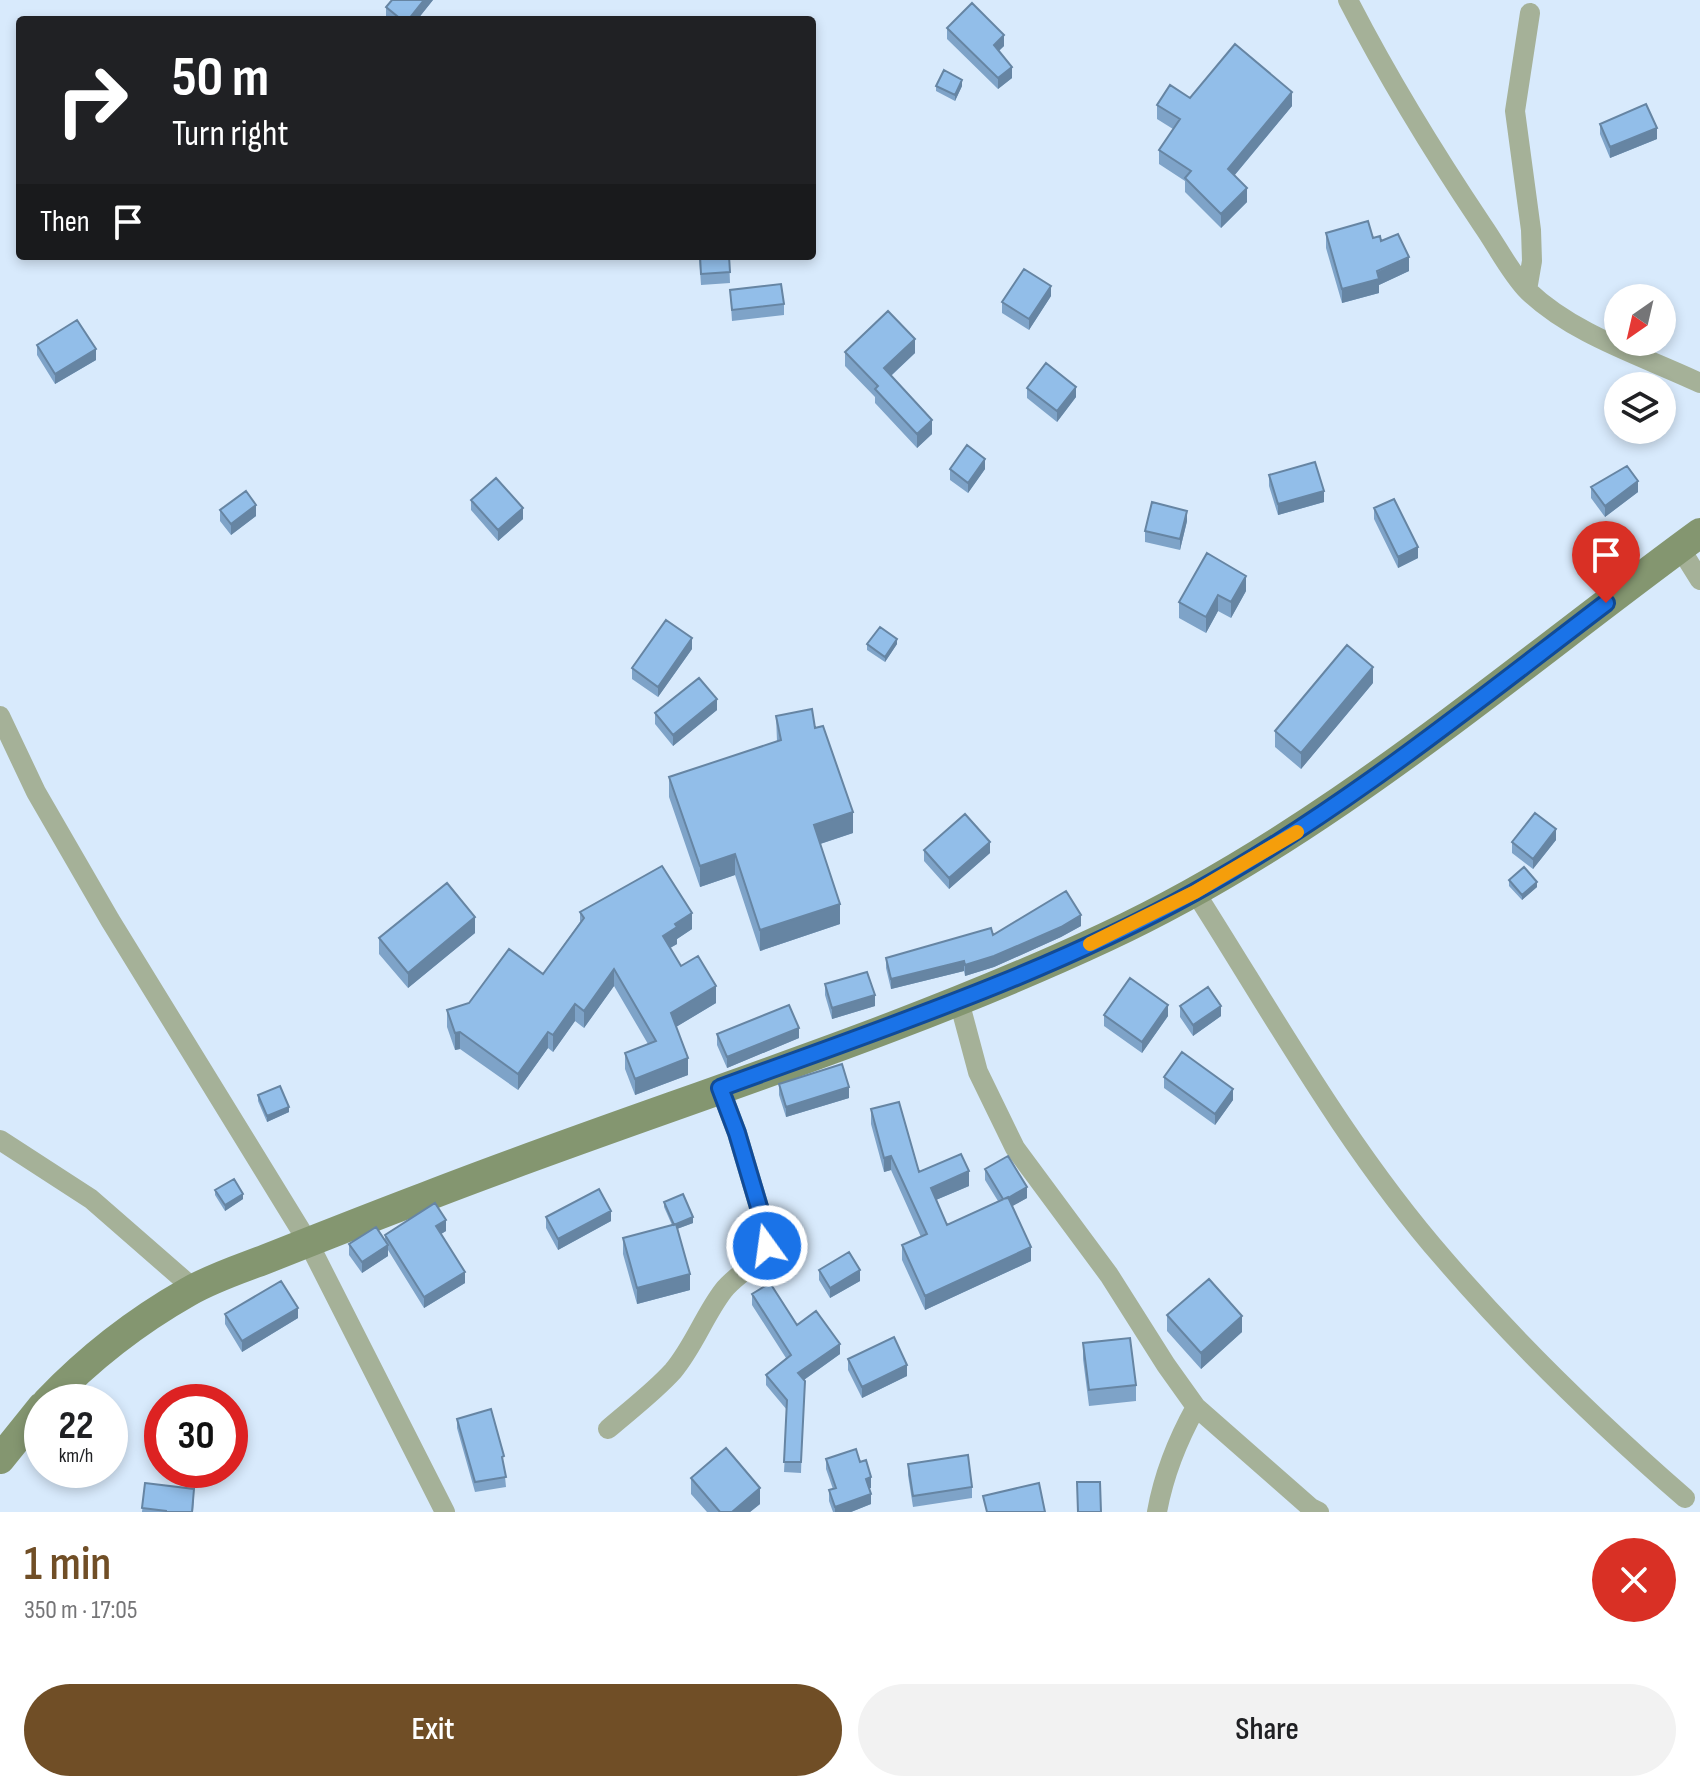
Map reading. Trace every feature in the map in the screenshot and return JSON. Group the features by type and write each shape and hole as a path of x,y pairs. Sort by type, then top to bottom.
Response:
{"main road":[{"path":"64,1384 126,1329 193,1288 482,1174 959,1001 1107,937 1195,892 1315,820 1426,741 1690,540"},
{"path":"0,1459 24,1429"}],"street":[{"path":"1348,0 1455,183 1527,290 1566,321 1594,337 1630,350 1700,383"},
{"path":"1527,290 1532,261 1531,230 1515,111 1530,13"},
{"path":"1690,540 1700,580"},
{"path":"0,716 36,792 110,920 308,1242 445,1512"},
{"path":"1195,892 1347,1130 1443,1258 1616,1438 1685,1498"},
{"path":"959,1001 978,1072 1015,1148 1109,1275 1166,1365 1196,1407 1319,1512"},
{"path":"608,1429 673,1370 692,1345 723,1291 755,1263 767,1246 767,1234 737,1133 720,1088"},
{"path":"0,1140 91,1199 193,1288"},
{"path":"1157,1512 1163,1479 1196,1407"}],"building":[{"path":"392,0 424,0 411,16 397,16 386,7"},
{"path":"972,3 1004,35 994,45 1012,67 998,78 947,28"},
{"path":"1235,44 1292,92 1228,169 1247,188 1221,214 1185,178 1191,171 1159,150 1180,119 1157,105 1170,85 1190,98"},
{"path":"944,70 962,80 955,95 936,86"},
{"path":"1646,104 1657,128 1610,147 1600,124"},
{"path":"1368,221 1373,238 1380,236 1381,241 1398,234 1409,257 1377,271 1379,279 1342,289 1326,233"},
{"path":"700,260 729,260 730,272 701,274"},
{"path":"1024,269 1051,286 1029,319 1002,302"},
{"path":"781,284 784,304 732,310 730,290"},
{"path":"888,311 915,339 884,368 932,420 917,434 845,352"},
{"path":"77,320 96,349 55,374 37,345"},
{"path":"1046,363 1076,387 1057,411 1027,388"},
{"path":"967,445 985,459 968,483 950,469"},
{"path":"1315,462 1324,491 1278,504 1269,475"},
{"path":"1627,466 1638,481 1605,506 1591,487"},
{"path":"496,478 523,508 498,530 471,500"},
{"path":"246,491 256,505 231,524 220,510"},
{"path":"1394,499 1418,547 1398,557 1374,508"},
{"path":"1152,502 1187,511 1180,539 1145,531"},
{"path":"1207,553 1246,576 1231,602 1218,595 1206,617 1179,602"},
{"path":"666,620 692,638 658,687 632,668"},
{"path":"880,627 897,639 885,657 867,644"},
{"path":"1347,645 1373,667 1301,753 1275,731"},
{"path":"699,678 717,699 673,735 655,713"},
{"path":"812,709 815,728 823,726 853,812 814,825 840,904 760,930 735,854 700,866 669,777 781,740 776,716"},
{"path":"1535,813 1556,829 1533,859 1512,842"},
{"path":"965,814 990,842 949,878 924,850"},
{"path":"662,866 692,913 663,936 681,966 698,956 716,986 671,1013 688,1058 635,1079 625,1053 656,1041 614,969 584,1011 575,1004 553,1035 548,1032 518,1074 460,1032 455,1033 447,1010 469,1003 509,949 543,974 584,918 580,912"},
{"path":"1524,867 1537,882 1522,895 1509,880"},
{"path":"447,883 475,917 408,973 379,938"},
{"path":"1066,891 1081,915 1061,927 965,965 964,961 891,979 886,958 991,928 993,935"},
{"path":"867,972 875,995 832,1008 825,984"},
{"path":"1130,978 1168,1005 1142,1042 1104,1015"},
{"path":"1208,987 1221,1006 1193,1025 1180,1006"},
{"path":"789,1005 799,1028 727,1057 717,1034"},
{"path":"1182,1052 1233,1089 1215,1114 1164,1077"},
{"path":"842,1064 849,1087 786,1107 779,1084"},
{"path":"280,1086 289,1107 267,1116 258,1095"},
{"path":"899,1102 919,1172 961,1154 969,1171 931,1188 947,1225 1008,1197 1031,1247 925,1296 902,1245 927,1234 891,1156 884,1158 871,1109"},
{"path":"1008,1156 1027,1187 1003,1199 985,1169"},
{"path":"234,1179 243,1194 225,1205 215,1190"},
{"path":"599,1189 611,1211 558,1239 546,1217"},
{"path":"683,1194 693,1217 674,1225 664,1202"},
{"path":"435,1203 446,1220 436,1226 465,1272 424,1297 385,1235"},
{"path":"676,1224 690,1274 637,1288 623,1238"},
{"path":"376,1227 388,1245 362,1262 349,1244"},
{"path":"849,1252 860,1270 830,1288 819,1270"},
{"path":"1209,1279 1242,1316 1201,1353 1167,1315"},
{"path":"281,1281 298,1308 242,1341 225,1314"},
{"path":"770,1283 797,1325 816,1311 840,1344 798,1373 805,1381 801,1462 784,1462 787,1400 766,1375 791,1355 752,1294"},
{"path":"894,1337 907,1365 862,1387 848,1359"},
{"path":"1130,1338 1136,1385 1089,1390 1083,1343"},
{"path":"491,1409 504,1456 506,1477 475,1482 457,1419"},
{"path":"726,1448 760,1488 732,1512 720,1512 691,1478"},
{"path":"856,1449 860,1462 866,1460 871,1477 866,1479 871,1494 835,1507 829,1490 836,1488 826,1459"},
{"path":"968,1455 972,1487 913,1496 908,1464"},
{"path":"1077,1482 1100,1482 1101,1512 1078,1512"},
{"path":"1039,1483 1045,1512 987,1512 983,1496"},
{"path":"144,1488 194,1489 192,1512 142,1508"}],"slow traffic":[{"path":"1090,944 1195,892 1297,832"}],"route":[{"path":"767,1246 767,1234 737,1133 720,1088 959,1001 1107,937 1195,892 1302,829 1426,741 1606,603"}]}
